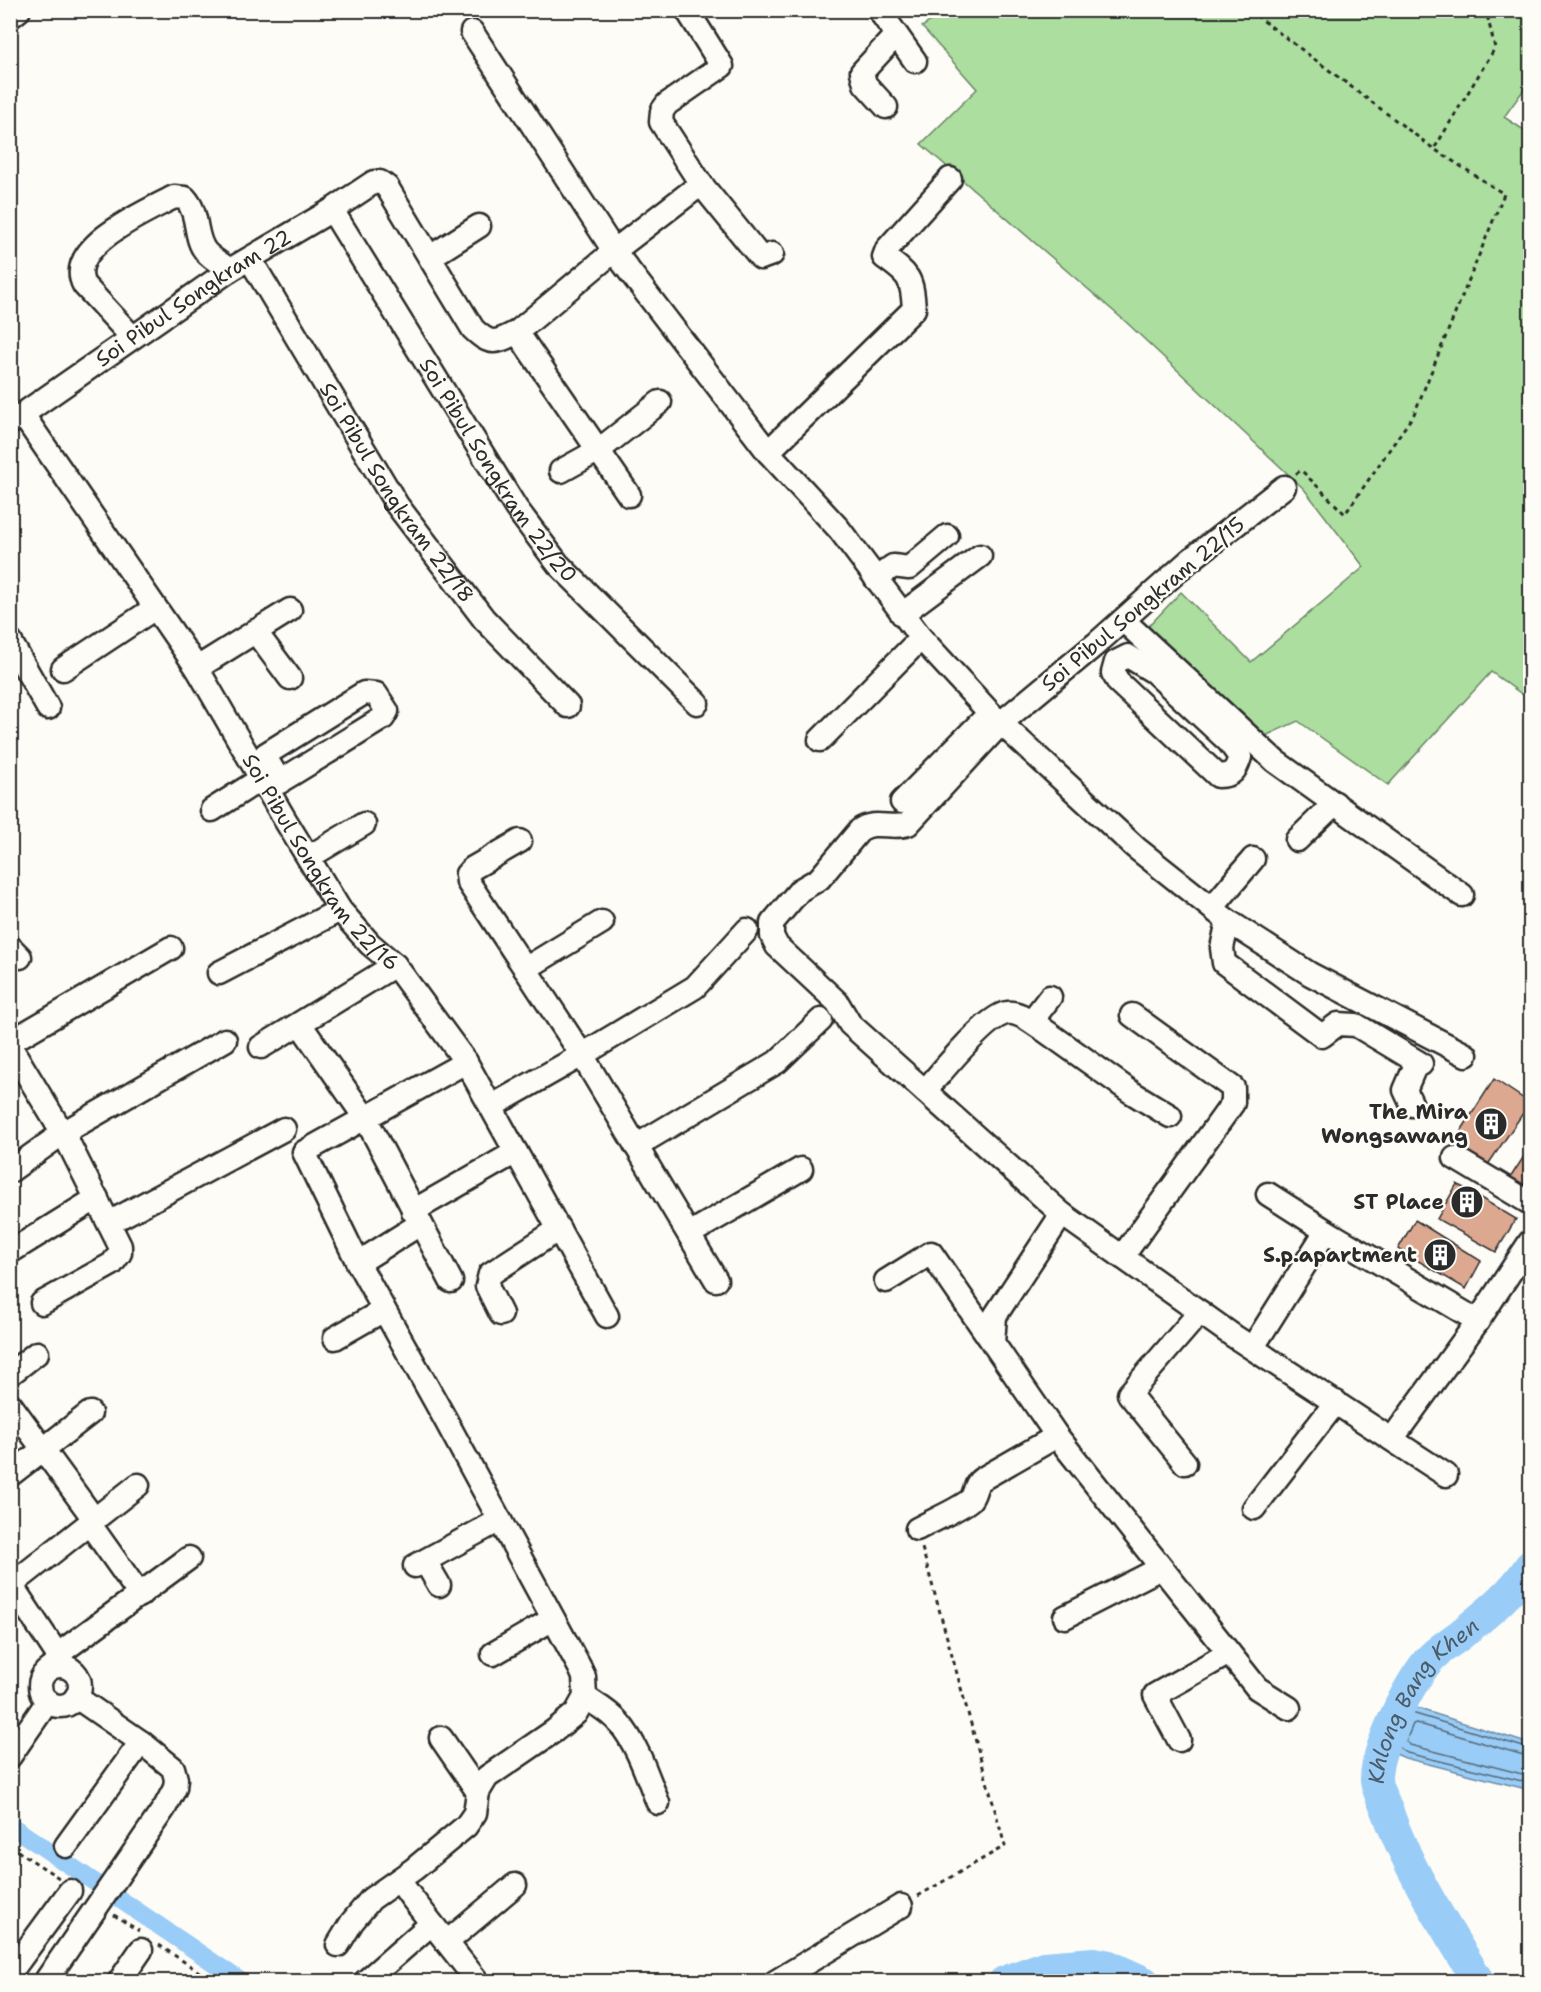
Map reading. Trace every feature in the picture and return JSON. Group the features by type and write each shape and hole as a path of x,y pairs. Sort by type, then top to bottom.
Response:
{"street":[{"path":"11,17 19,10"},
{"path":"687,10 722,66 668,104 662,111 661,122 692,173 761,258 772,254"},
{"path":"879,10 915,61"},
{"path":"472,32 614,251 768,452 839,529 921,638 996,717 1136,848 1220,914 1310,974 1466,1055"},
{"path":"886,107 865,84 862,72 896,35"},
{"path":"768,452 914,309 913,289 908,275 884,257 887,249 950,179"},
{"name":"Soi Pibul Songkram 22","path":"17,419 230,270 332,210 374,182 380,182 387,188 430,257"},
{"path":"479,226 430,257 472,329 483,339 491,342 516,332 614,251 701,184"},
{"path":"132,337 84,285 80,277 80,267 101,238 174,197 185,198 193,206 202,246 207,253 230,270"},
{"name":"Soi Pibul Songkram 22/20","path":"332,210 516,508 558,564 697,703"},
{"name":"Soi Pibul Songkram 22/18","path":"250,259 397,505 484,619 568,706"},
{"path":"516,332 629,495"},
{"path":"561,471 599,450 660,402"},
{"name":"Soi Pibul Songkram 22/16","path":"17,419 197,668 269,783 340,909 370,944 395,965 466,1062 607,1316"},
{"name":"Soi Pibul Songkram 22/15","path":"996,717 1096,644 1189,561 1284,487"},
{"path":"876,579 893,566 909,568 947,536"},
{"path":"902,614 980,556"},
{"path":"63,669 155,608"},
{"path":"197,668 290,610"},
{"path":"1123,620 1275,761 1462,895"},
{"path":"255,631 290,678"},
{"path":"820,740 921,638"},
{"path":"10,641 17,669 48,708"},
{"path":"1096,644 1116,662"},
{"path":"1128,656 1154,672 1229,742 1240,757 1236,770 1229,776 1218,776 1119,683 1113,673 1116,662 1128,656"},
{"path":"212,810 269,783 383,718 387,711 376,694 364,693 266,754 269,783"},
{"path":"902,802 996,717"},
{"path":"996,717 908,824 899,827 866,825 819,879 800,890 772,924 772,936 777,946 837,1002 850,1024 1062,1214 1200,1312 1446,1475"},
{"path":"318,722 334,748"},
{"path":"1296,840 1335,803"},
{"path":"309,857 364,824"},
{"path":"520,841 473,868 467,874 468,882 582,1055 716,1280"},
{"path":"1253,859 1220,914 1224,963 1270,1000 1322,1036 1338,1024 1356,1025 1419,1063 1405,1090 1412,1105"},
{"path":"219,974 340,909"},
{"path":"525,969 602,922"},
{"path":"492,1106 695,987 747,930"},
{"path":"42,1303 112,1264 120,1252 120,1245 63,1133 10,1044 171,948"},
{"path":"261,1047 395,965"},
{"path":"1041,1028 1037,1025 1038,1014 1050,997"},
{"path":"925,1091 975,1035 990,1022 1006,1013 1022,1016 1131,1092 1170,1116"},
{"path":"1122,1257 1233,1103 1233,1088 1132,1015"},
{"path":"636,1146 777,1062 821,1020"},
{"path":"300,1024 366,1119 451,1281"},
{"path":"10,1171 63,1133 225,1040"},
{"path":"338,1945 363,1906 466,1826 474,1813 478,1792 487,1777 554,1731 576,1713 585,1697 584,1677 580,1668 358,1263 304,1152 466,1062"},
{"path":"108,1223 284,1129"},
{"path":"358,1263 417,1217 516,1152"},
{"path":"1455,1158 1530,1203"},
{"path":"688,1234 801,1169"},
{"path":"1268,1194 1326,1232 1478,1321"},
{"path":"10,1251 96,1198"},
{"path":"993,1343 995,1316 1062,1214"},
{"path":"501,1314 487,1286 490,1274 559,1229"},
{"path":"1253,1347 1326,1232"},
{"path":"1392,1439 1478,1321 1530,1242"},
{"path":"886,1281 932,1253 1056,1436 1257,1688 1289,1708"},
{"path":"334,1338 384,1310"},
{"path":"1185,1463 1129,1394 1200,1312"},
{"path":"10,1374 37,1353"},
{"path":"1254,1508 1336,1402"},
{"path":"10,1404 44,1450 140,1595"},
{"path":"10,1475 90,1413"},
{"path":"917,1529 969,1501 979,1480 1056,1436"},
{"path":"138,1485 11,1585 62,1661 73,1671 80,1683 76,1697 70,1703 63,1706 48,1701 40,1688 41,1680 51,1669 58,1666 62,1661 140,1595 189,1558"},
{"path":"439,1585 420,1563 500,1520"},
{"path":"1065,1617 1161,1568"},
{"path":"493,1654 553,1619"},
{"path":"1179,1740 1155,1695 1229,1653"},
{"path":"45,1982 165,1807 175,1788 176,1779 172,1768 141,1742 76,1697"},
{"path":"585,1697 606,1710 620,1724 641,1763 658,1803"},
{"path":"10,1756 48,1701"},
{"path":"441,1738 478,1792"},
{"path":"66,1846 141,1742"},
{"path":"399,1880 447,1942 469,1979"},
{"path":"447,1942 515,1885"},
{"path":"10,1973 70,1891"},
{"path":"777,1981 901,1906"},
{"path":"365,1982 431,1924"},
{"path":"119,1982 141,1950"}],"path":[{"path":"1249,10 1434,149 1504,194 1414,414 1345,514 1301,470 1284,487"},
{"path":"1434,149 1495,48 1488,19 1495,10"},
{"path":"901,1906 1005,1846 917,1529"}],"green space":[{"path":"942,11 1530,11 1530,81 1504,117 1530,134 1530,700 1491,672 1388,785 1298,721 1263,737 1148,627 1181,592 1251,662 1364,567 1304,489 1126,322 921,144 977,89 922,27 943,13"}],"water":[{"path":"1407,1705 1530,1744 1530,1790 1405,1758 1387,1750"}],"building":[{"name":"The Mira Wongsawang","path":"1494,1079 1530,1103 1487,1166 1452,1145"},
{"path":"1530,1147 1530,1190 1510,1178"},
{"name":"ST Place","path":"1457,1184 1516,1219 1496,1252 1437,1219"},
{"name":"S.p.apartment","path":"1415,1220 1481,1261 1466,1289 1398,1249"}],"waterway":[{"name":"Khlong Bang Khen","path":"1479,1982 1428,1898 1406,1855 1378,1788 1377,1767 1394,1718 1420,1671 1439,1650 1498,1603 1530,1566"},
{"path":"10,1825 242,1982"},
{"name":"Khlong Bang Khen","path":"1004,1982 1044,1967 1094,1963 1109,1966 1144,1982"}],"place":[{"name":"The Mira Wongsawang","path":"1491,1124"},
{"name":"ST Place","path":"1467,1202"},
{"name":"S.p.apartment","path":"1440,1255"}]}
